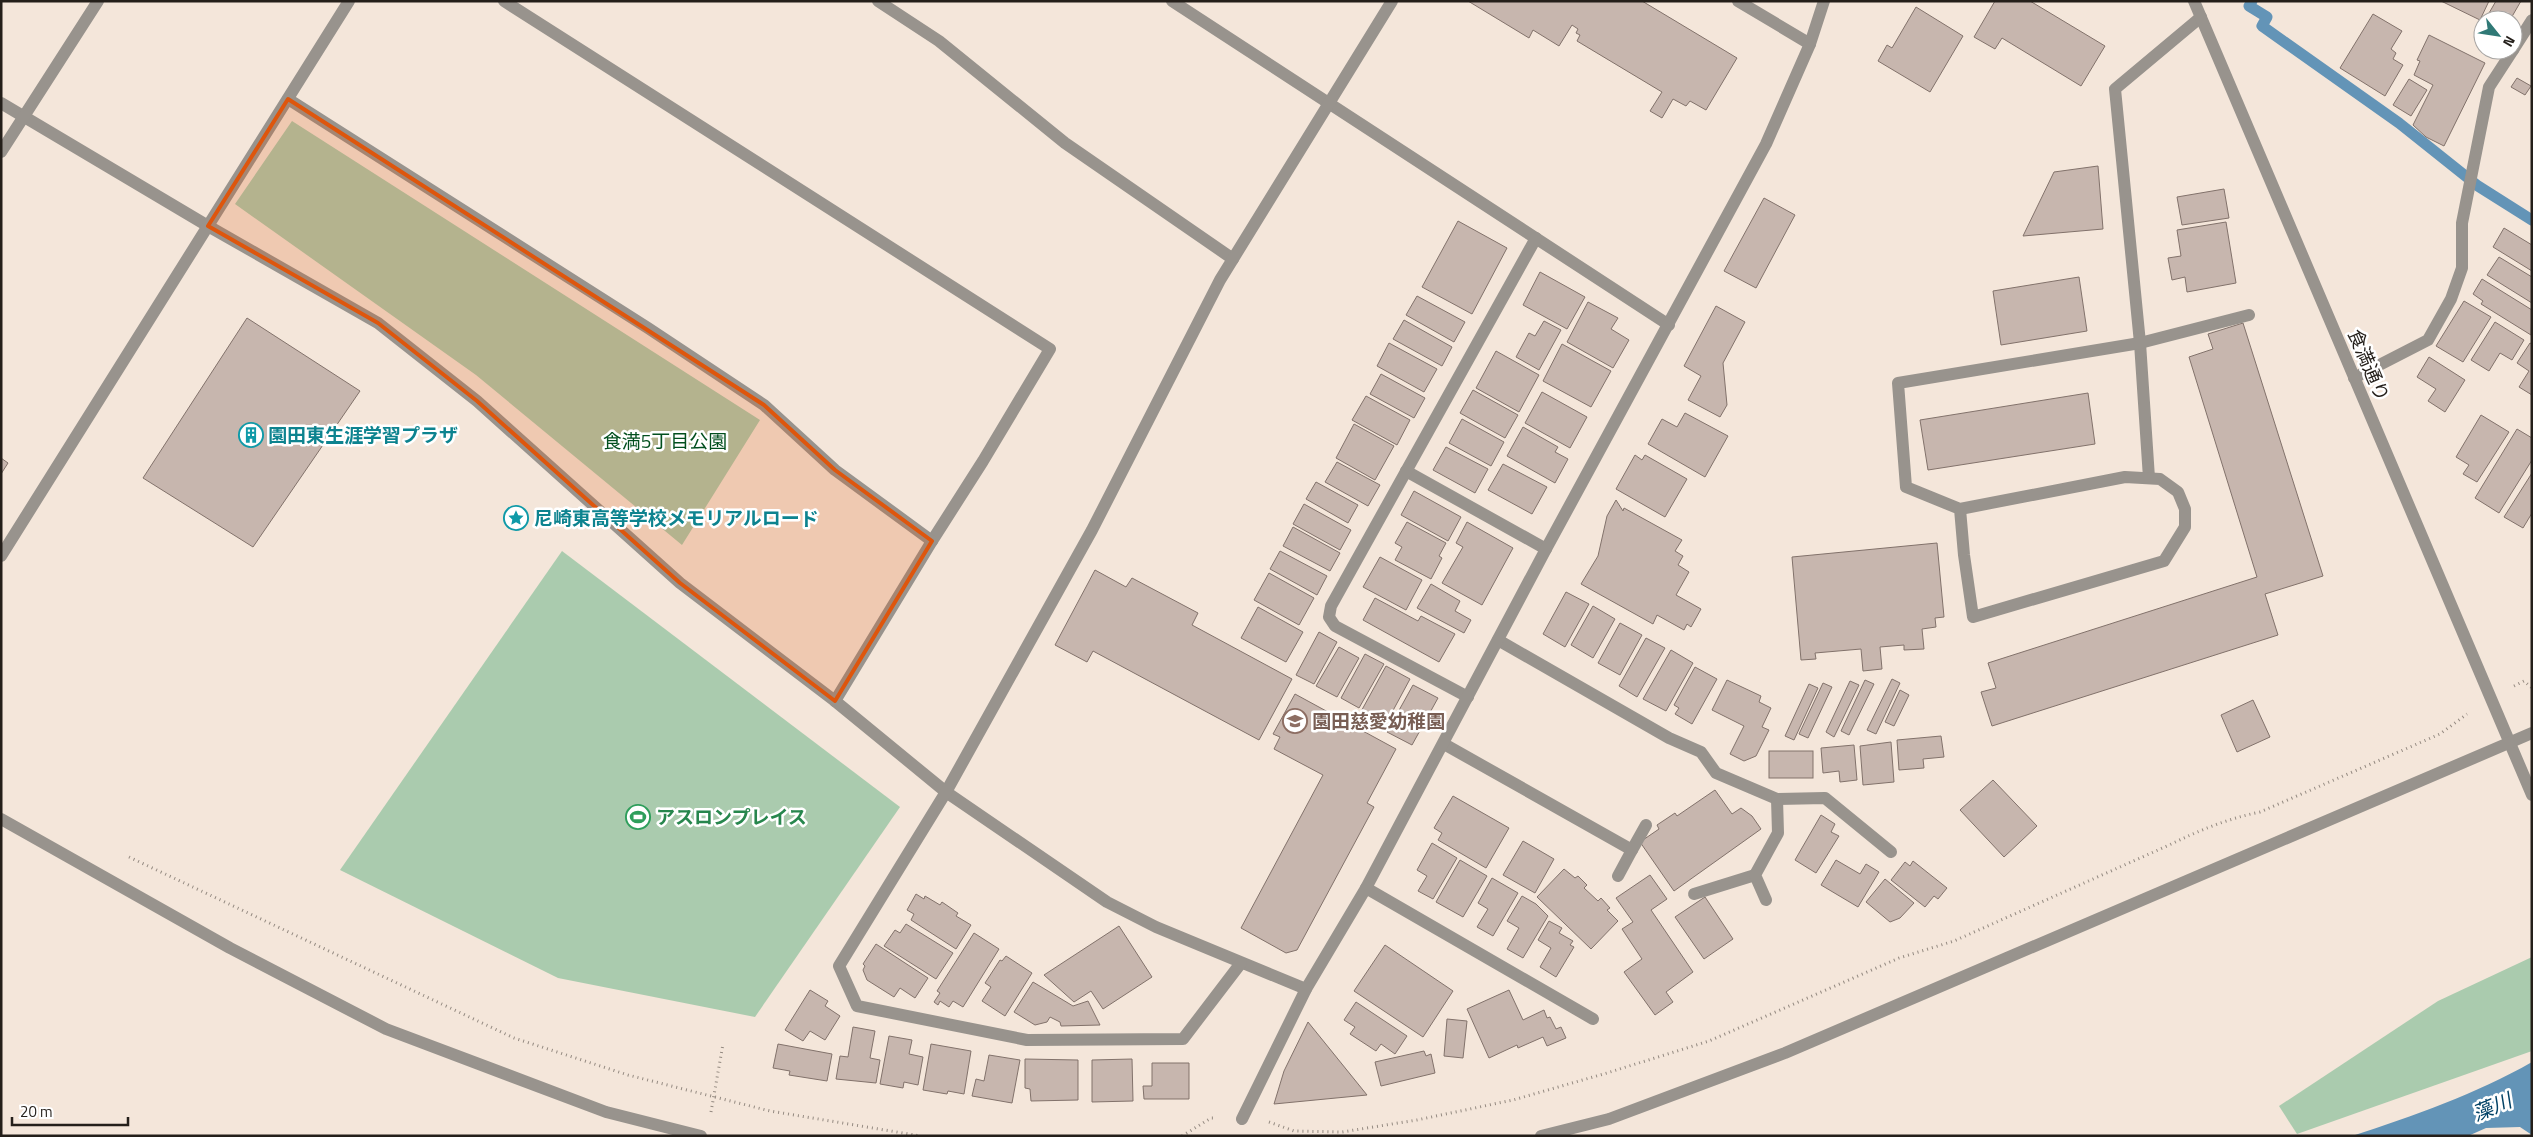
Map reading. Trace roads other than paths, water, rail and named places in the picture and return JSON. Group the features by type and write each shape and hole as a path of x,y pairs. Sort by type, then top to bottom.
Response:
{"street":[{"path":"1,152 26,116 98,1"},
{"path":"1,556 349,1"},
{"path":"504,1 1050,349 984,461 932,541 835,701"},
{"path":"878,1 939,41 1065,143 1233,260"},
{"path":"1172,1 1669,325"},
{"path":"1241,963 1183,1039 1027,1040 857,1006 839,966 946,792 1092,530 1233,260 1392,1"},
{"path":"1738,1 1810,44"},
{"path":"1242,1118 1306,989 1366,888 1546,549 1766,144 1810,44 1824,1"},
{"name":"食満通り","path":"2194,1 2532,795"},
{"path":"2149,478 2140,343 2115,89 2201,17"},
{"path":"2523,35 2531,23"},
{"path":"2354,378 2428,340 2451,299 2462,268 2462,224 2489,87 2507,60"},
{"path":"288,99 648,328 764,405 835,470 932,541"},
{"path":"1,103 26,116 208,226 378,323 477,400 680,583 835,701 946,792 1107,902 1156,927 1306,989"},
{"path":"1468,697 1335,626 1328,617 1330,606 1536,238"},
{"path":"1960,509 1973,618 2164,561 2185,527 2185,509 2178,492 2160,479 2125,477 1960,509 1906,487 1898,383 2140,343 2249,315"},
{"path":"1406,471 1546,549"},
{"path":"1498,640 1669,738 1701,752 1716,773 1777,799 1825,798 1891,852"},
{"path":"1541,1136 1609,1119 1785,1053 2532,733"},
{"path":"1444,744 1632,850"},
{"path":"1694,894 1755,875 1778,833 1777,799"},
{"path":"1,819 230,948 386,1030 606,1112 701,1136"},
{"path":"1618,876 1646,825"},
{"path":"1755,875 1766,900"},
{"path":"1366,888 1593,1019"}],"water":[{"name":"藻川","path":"2532,1062 2532,1135 2520,1127 2486,1128 2468,1136 2352,1136 2467,1094"}],"waterway":[{"path":"2252,1 2249,6 2267,17 2262,26 2399,123 2478,186 2532,220"}],"place":[{"name":"園田東生涯学習プラザ","path":"251,435"},
{"name":"尼崎東高等学校メモリアルロード","path":"516,518"},
{"name":"園田慈愛幼稚園","path":"1295,721"},
{"name":"アスロンプレイス","path":"638,817"}],"park label":[{"name":"食満5丁目公園","path":"665,441"}]}
